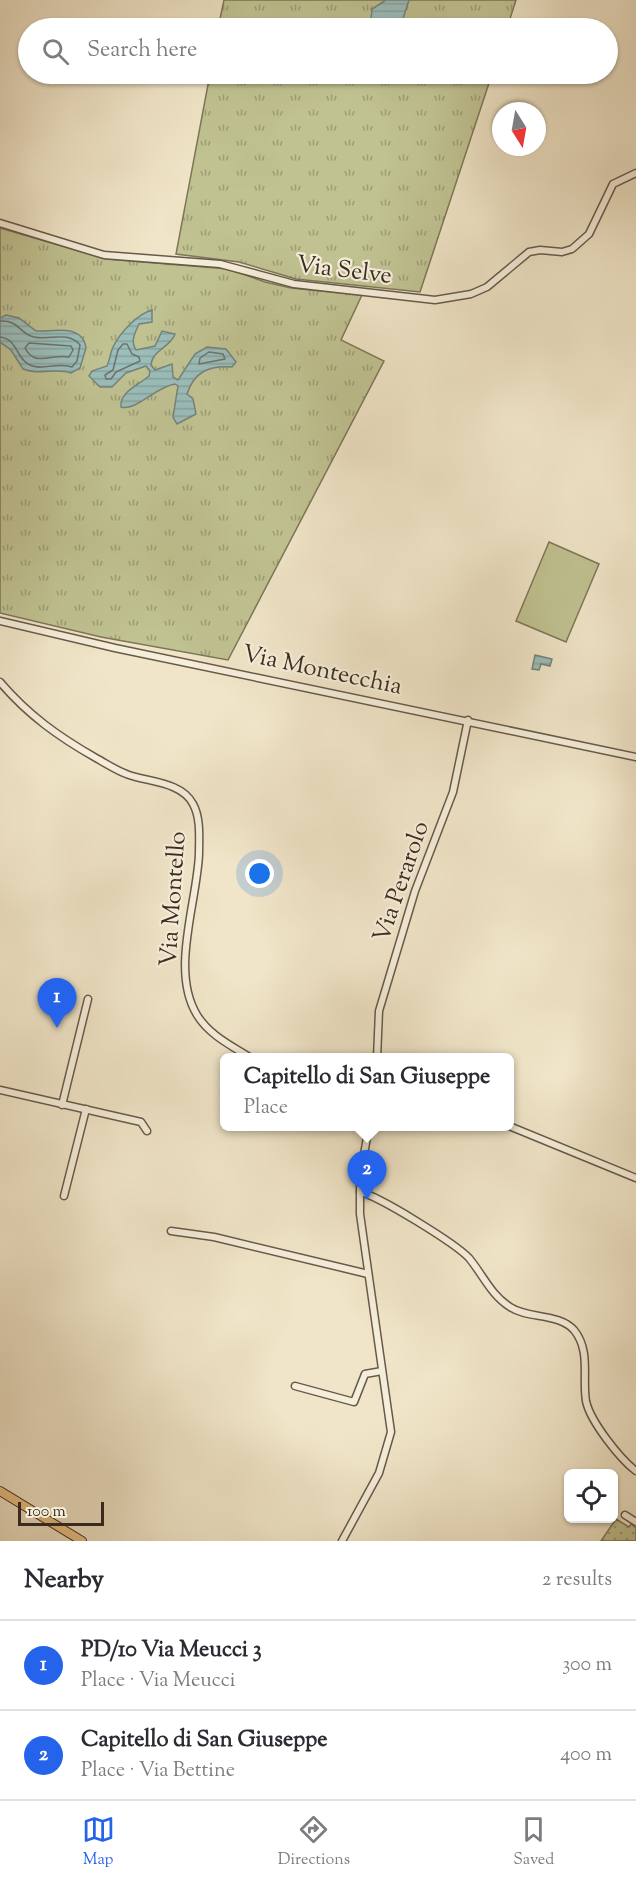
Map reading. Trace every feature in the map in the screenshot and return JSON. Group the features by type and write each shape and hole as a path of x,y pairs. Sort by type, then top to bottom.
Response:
{"main road":[{"path":"0,1491 82,1541"}],"street":[{"name":"Via Selve","path":"0,223 104,255 220,264 294,284 435,300 471,294 487,287 529,252 540,250 562,252 572,249 589,234 613,184 636,173"},
{"name":"Via Montecchia","path":"0,621 115,648 468,720 636,757"},
{"name":"Via Montello","path":"0,682 35,719 60,738 128,775 180,790 194,804 199,829 199,864 184,965 186,981 193,1007 204,1024 244,1053"},
{"name":"Via Perarolo","path":"377,1053 379,1011 415,891 453,792 468,720"},
{"path":"63,1105 88,999"},
{"path":"0,1090 141,1122 147,1131"},
{"path":"64,1196 86,1109"},
{"path":"514,1128 636,1178"},
{"path":"342,1541 372,1488 389,1445 390,1417 362,1236 361,1163 368,1131"},
{"path":"360,1192 462,1252 498,1298 509,1307 521,1313 555,1320 573,1330 585,1359 587,1404 621,1458 636,1471"},
{"path":"171,1231 214,1237 368,1274"},
{"path":"295,1386 354,1402 365,1374 382,1371"},
{"path":"625,1515 636,1522"}],"green space":[{"path":"224,0 516,0 510,18 220,18"},
{"path":"208,84 489,84 420,292 296,279 239,262 176,254"},
{"path":"0,228 106,259 229,269 265,282 291,288 362,295 341,340 384,361 228,660 101,637 0,613"},
{"path":"549,542 599,564 566,642 516,621"},
{"path":"618,1520 629,1527 631,1524 636,1528 636,1541 601,1541 613,1523 618,1523"}],"water":[{"path":"386,0 409,0 403,18 371,18 372,9"},
{"path":"152,310 152,322 139,324 135,334 133,343 136,350 155,346 162,331 175,334 152,360 151,365 155,370 172,364 173,377 178,380 195,354 207,347 226,349 236,362 232,367 216,367 198,375 187,394 193,399 196,414 177,424 173,417 178,386 175,384 161,389 133,406 121,407 126,393 149,376 150,371 146,366 126,373 112,387 100,387 89,376 92,371 107,366 113,347 124,330 146,312"},
{"path":"6,315 19,318 36,331 66,330 79,335 84,340 86,348 80,368 71,373 65,371 35,372 23,369 11,350 0,342 0,318"},
{"path":"535,655 552,659 550,666 541,664 539,670 532,669"}],"place":[{"name":"PD/10 Via Meucci 3","path":"57,1028"},
{"name":"Capitello di San Giuseppe","path":"367,1200"}]}
